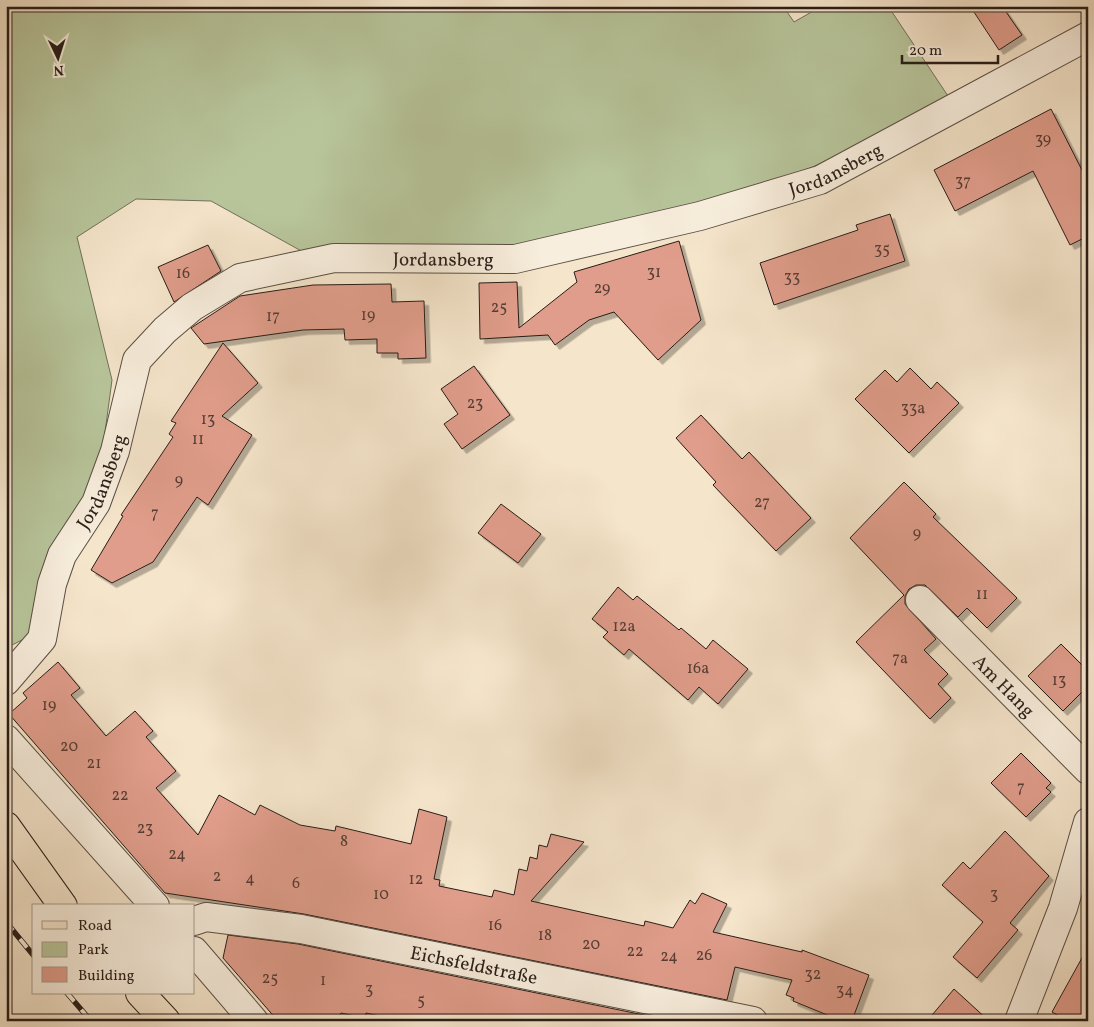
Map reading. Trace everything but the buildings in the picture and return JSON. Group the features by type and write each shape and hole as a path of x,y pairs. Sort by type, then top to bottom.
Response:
{"main road":[{"path":"6,826 62,904"},
{"path":"141,994 166,1021"}],"street":[{"name":"Jordansberg","path":"6,681 42,639 52,584 62,555 96,503 115,451 137,360 165,330 192,308 240,278 334,258 515,260 700,216 820,180 1088,36"},
{"name":"Am Hang","path":"920,600 1088,770"},
{"path":"6,739 152,904"},
{"path":"1020,1021 1063,908 1088,822"},
{"name":"Eichsfeldstraße","path":"195,922 206,916 301,929 753,1021"},
{"path":"195,953 254,1021"}],"green space":[{"path":"6,6 783,6 794,22 822,6 888,6 950,99 815,166 696,209 515,250 305,253 211,201 136,199 77,237 112,380 103,447 30,636 6,648"}],"railway":[{"path":"6,922 32,954"},
{"path":"68,994 91,1021"}]}
